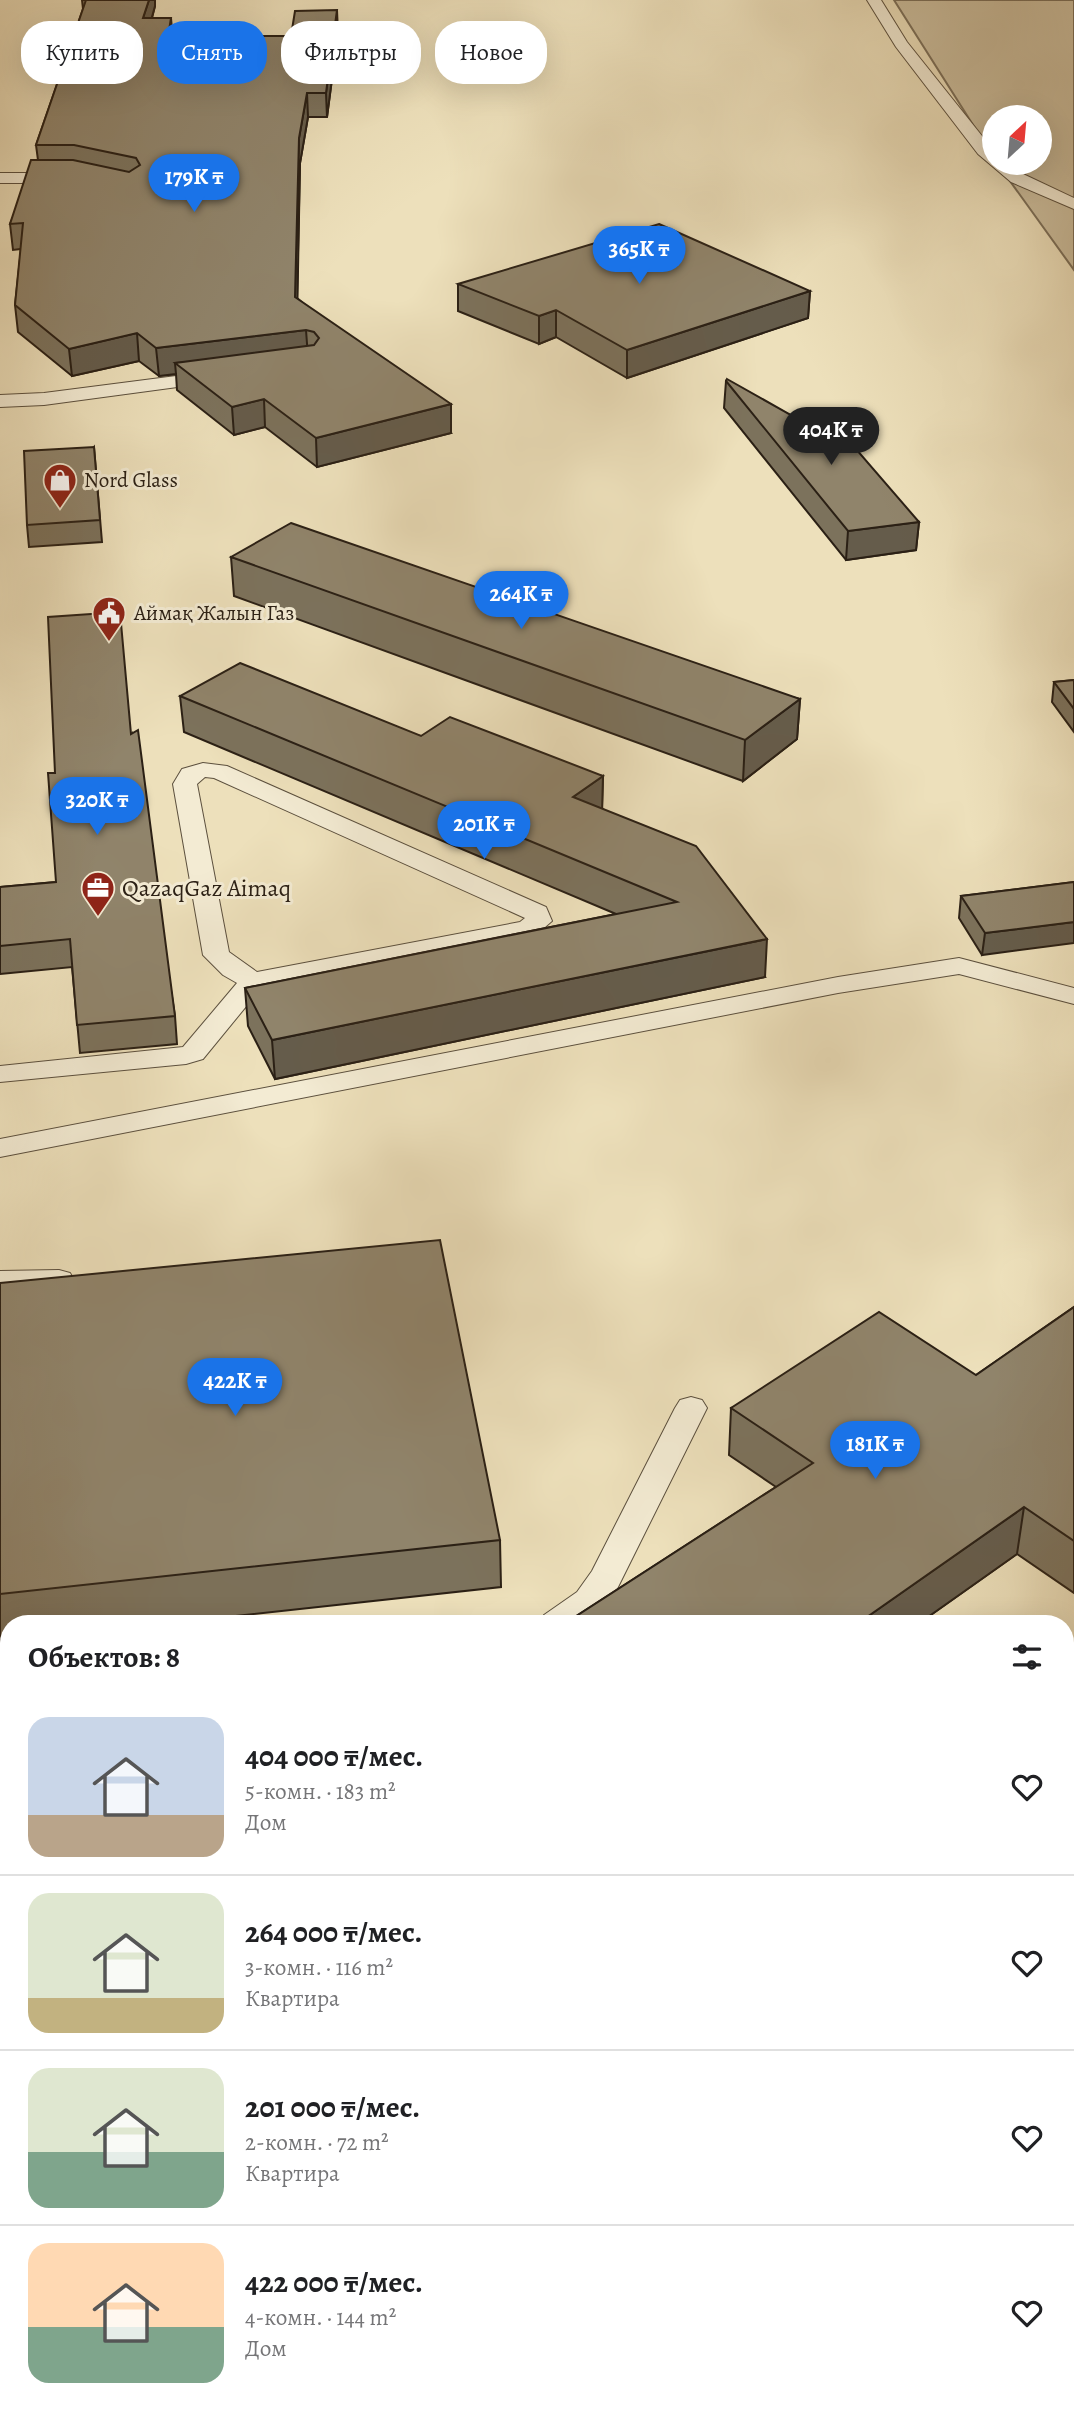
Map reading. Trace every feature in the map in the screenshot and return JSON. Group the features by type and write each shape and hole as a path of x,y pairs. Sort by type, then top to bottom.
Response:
{"lane":[{"path":"874,0 901,44 982,148"},
{"path":"1013,175 1074,204"},
{"path":"0,178 59,177 88,181"},
{"path":"0,401 44,399 229,376"},
{"path":"0,1074 176,1058 193,1053 253,981 528,928 539,921 537,913 218,771 203,770 191,774 185,783 216,955 232,969 253,981"},
{"path":"0,1148 838,985 959,966 1074,996"},
{"path":"0,1281 83,1280"},
{"path":"569,1615 589,1601 606,1578 691,1408"}],"shaded area":[{"path":"894,0 1074,0 1074,270 1006,175 1052,175 1052,105 982,105 982,139"}],"building":[{"path":"86,0 149,0 143,18 171,18 171,21 157,21 157,84 267,84 267,36 281,36 281,84 327,84 326,93 307,93 299,138 295,297 451,404 316,438 264,399 232,407 175,363 314,345 319,338 314,332 306,330 156,348 137,333 69,349 15,305 23,223 10,224 31,160 73,160 129,172 140,165 136,158 74,145 36,145 57,84 143,84 143,21 79,21"},
{"path":"337,10 336,21 293,21 295,11"},
{"path":"659,224 810,291 627,350 556,310 539,316 458,284"},
{"path":"727,379 805,423 831,420 919,522 848,531"},
{"path":"94,447 100,520 27,525 24,451"},
{"path":"291,523 800,699 745,740 231,557"},
{"path":"120,612 131,734 138,730 175,1016 77,1025 70,939 0,946 0,887 56,882 48,773 55,773 48,617"},
{"path":"240,663 421,736 450,717 603,776 573,797 696,846 767,939 272,1040 245,988 677,902 180,696"},
{"path":"1074,680 1074,709 1054,682"},
{"path":"1074,882 1074,922 985,933 961,896"},
{"path":"440,1240 500,1540 0,1594 0,1283"},
{"path":"1074,1307 1074,1541 1024,1507 870,1615 578,1615 813,1463 731,1408 879,1312 976,1375"}],"place":[{"name":"Nord Glass","path":"60,510"},
{"name":"Аймақ Жалын Газ","path":"109,643"},
{"name":"QazaqGaz Aimaq","path":"98,918"}]}
